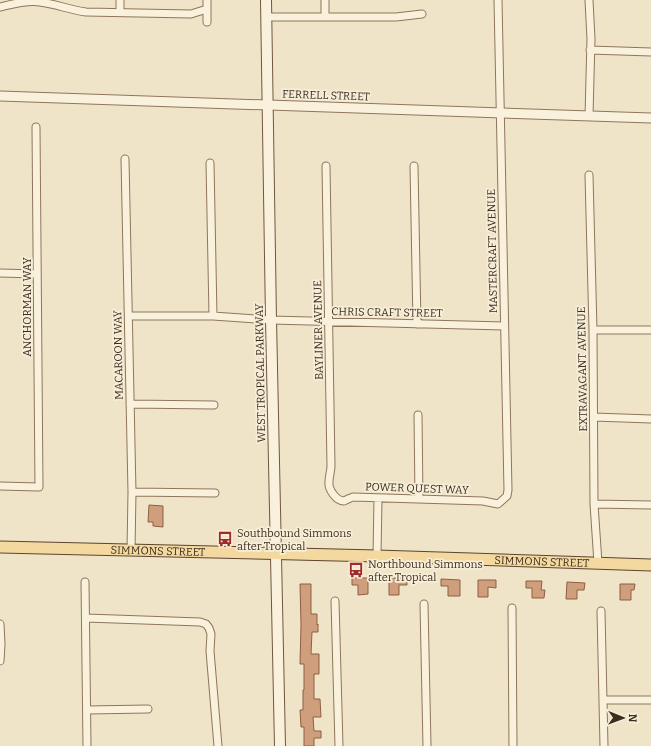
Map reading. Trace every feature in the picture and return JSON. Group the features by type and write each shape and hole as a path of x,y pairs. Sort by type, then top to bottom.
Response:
{"main road":[{"name":"WEST TROPICAL PARKWAY","path":"266,0 280,746"},
{"name":"SIMMONS STREET","path":"0,547 377,556 651,565"}],"street":[{"path":"120,0 120,12"},
{"path":"207,0 207,22"},
{"path":"324,17 325,0"},
{"name":"MASTERCRAFT AVENUE","path":"498,0 508,490 503,500"},
{"path":"589,0 589,116"},
{"path":"0,7 24,2 40,2 78,11 191,14 207,9"},
{"path":"266,17 396,17 422,14"},
{"path":"590,50 651,52"},
{"name":"FERRELL STREET","path":"0,96 651,118"},
{"name":"ANCHORMAN WAY","path":"0,486 39,487 36,127"},
{"name":"MACAROON WAY","path":"125,159 132,492 131,551"},
{"path":"210,163 212,316"},
{"name":"BAYLINER AVENUE","path":"326,166 331,466 329,482 332,493"},
{"path":"414,166 416,324"},
{"name":"EXTRAVAGANT AVENUE","path":"589,175 593,330 594,504 598,563"},
{"path":"0,273 37,274"},
{"name":"CHRIS CRAFT STREET","path":"129,316 212,316 329,322 504,326"},
{"path":"593,330 651,330"},
{"path":"130,404 214,405"},
{"path":"418,415 419,499"},
{"path":"594,417 651,419"},
{"path":"132,492 215,493"},
{"name":"POWER QUEST WAY","path":"332,493 339,500 344,501 353,497 483,501 498,504 503,500"},
{"path":"377,556 378,498"},
{"path":"594,504 651,505"},
{"path":"85,582 87,746"},
{"path":"335,601 339,746"},
{"path":"424,604 427,746"},
{"path":"512,608 513,746"},
{"path":"601,611 604,746"},
{"path":"86,618 200,622 206,624 211,634 210,651 218,746"},
{"path":"0,624 0,661"},
{"path":"603,700 651,700"},
{"path":"87,710 148,709"}],"building":[{"path":"149,505 163,506 163,527 153,526 153,522 148,522"},
{"path":"352,578 368,578 368,594 358,595 358,585 352,585"},
{"path":"389,578 407,578 407,585 399,585 399,595 389,595"},
{"path":"441,579 460,580 460,596 448,596 448,586 441,586"},
{"path":"478,580 496,580 496,588 488,587 488,597 478,597"},
{"path":"526,581 542,581 541,590 545,590 544,598 532,598 532,588 526,588"},
{"path":"567,582 585,583 584,590 577,590 577,599 566,599"},
{"path":"300,584 311,584 311,614 317,614 317,625 318,624 318,632 312,632 311,654 319,654 319,674 314,674 314,699 320,699 321,717 313,717 314,731 321,731 321,738 314,738 314,746 304,746 304,727 301,727 300,710 303,710 304,664 300,664"},
{"path":"620,584 635,584 634,590 631,590 631,600 620,600"}],"place":[{"name":"Southbound Simmons after Tropical","path":"225,539"},
{"name":"Northbound Simmons after Tropical","path":"356,570"}]}
